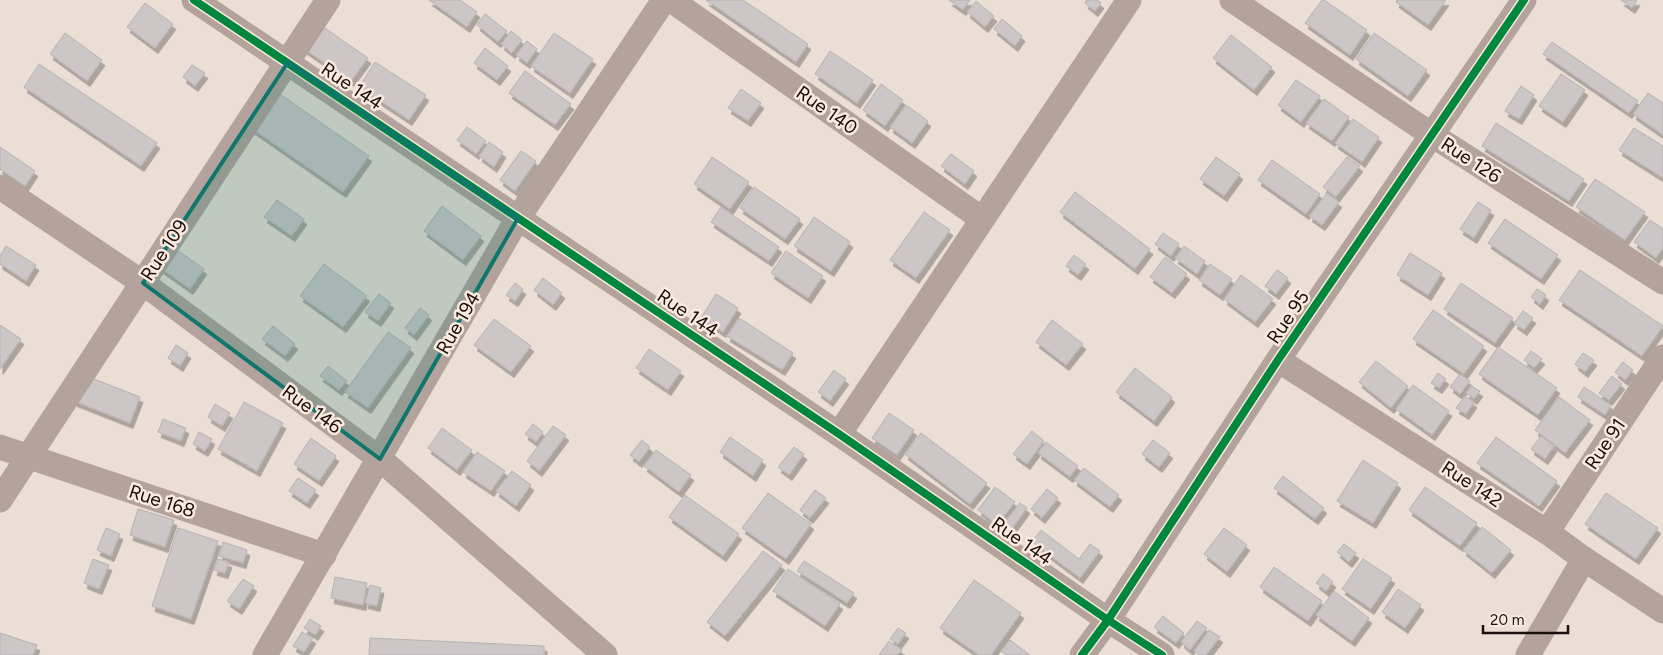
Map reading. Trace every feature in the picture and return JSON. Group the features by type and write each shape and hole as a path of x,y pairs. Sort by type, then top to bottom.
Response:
{"street":[{"name":"Rue 144","path":"194,0 839,434 1108,620 1162,655"},
{"name":"Rue 109","path":"0,500 328,0"},
{"name":"Rue 194","path":"265,655 518,218 664,0"},
{"name":"Rue 140","path":"671,0 982,219"},
{"path":"839,434 1129,0"},
{"name":"Rue 126","path":"1232,0 1432,135 1663,282"},
{"name":"Rue 95","path":"1082,655 1108,620 1278,360 1524,0"},
{"name":"Rue 146","path":"0,187 143,283 380,459 605,655"},
{"name":"Rue 91","path":"1547,532 1663,357"},
{"name":"Rue 142","path":"1278,360 1547,532 1584,560 1663,611"},
{"name":"Rue 168","path":"0,448 324,555"},
{"path":"1528,655 1584,560"}],"highlighted area":[{"path":"288,62 518,218 380,459 143,283"}],"building":[{"path":"429,0 460,0 477,12 467,27"},
{"path":"706,0 743,0 808,44 796,62"},
{"path":"949,0 970,0 963,10"},
{"path":"1087,0 1097,0 1101,3 1095,11 1085,3"},
{"path":"1322,0 1367,30 1350,55 1305,23"},
{"path":"1397,0 1446,0 1428,25 1396,2"},
{"path":"1621,0 1637,0 1632,8"},
{"path":"976,1 994,16 985,27 967,12"},
{"path":"145,3 173,24 155,48 127,27"},
{"path":"485,14 507,31 498,42 477,25"},
{"path":"1002,19 1022,36 1015,46 994,29"},
{"path":"319,24 368,58 351,81 303,48"},
{"path":"511,31 522,40 512,53 501,44"},
{"path":"65,33 102,60 87,81 50,54"},
{"path":"554,33 593,59 570,93 531,66"},
{"path":"1374,33 1427,70 1408,96 1356,59"},
{"path":"1231,35 1272,67 1254,90 1213,58"},
{"path":"527,41 537,49 527,63 516,55"},
{"path":"1552,42 1638,101 1629,113 1543,54"},
{"path":"485,48 508,66 497,80 474,63"},
{"path":"830,51 873,80 857,103 815,74"},
{"path":"375,62 426,95 409,120 359,87"},
{"path":"39,64 157,143 141,166 24,87"},
{"path":"192,65 205,73 195,86 183,77"},
{"path":"525,71 571,104 555,125 509,93"},
{"path":"1561,74 1585,90 1563,122 1539,106"},
{"path":"1296,80 1320,96 1301,122 1278,105"},
{"path":"881,84 903,100 885,126 863,110"},
{"path":"1521,86 1534,95 1519,119 1505,111"},
{"path":"741,89 761,103 748,121 728,108"},
{"path":"277,92 369,156 343,192 251,128"},
{"path":"1648,93 1663,103 1663,135 1633,114"},
{"path":"1324,99 1349,117 1332,141 1306,123"},
{"path":"906,105 928,121 912,143 890,127"},
{"path":"1353,119 1379,137 1362,162 1335,143"},
{"path":"1496,123 1584,179 1569,201 1482,146"},
{"path":"467,127 486,141 476,154 457,140"},
{"path":"1634,128 1663,146 1663,178 1619,150"},
{"path":"489,142 503,152 494,167 479,156"},
{"path":"0,147 35,171 25,186 0,169"},
{"path":"521,151 536,161 515,191 500,180"},
{"path":"951,154 974,171 965,184 941,166"},
{"path":"712,157 749,182 730,209 694,184"},
{"path":"1216,157 1240,174 1224,196 1200,179"},
{"path":"1347,157 1360,166 1336,197 1323,187"},
{"path":"1272,160 1320,194 1306,214 1258,180"},
{"path":"1595,179 1645,212 1625,240 1576,207"},
{"path":"754,187 800,219 785,239 740,208"},
{"path":"1075,192 1150,249 1135,269 1060,212"},
{"path":"1327,193 1339,202 1322,225 1309,216"},
{"path":"277,200 304,219 292,236 264,217"},
{"path":"1478,202 1491,210 1474,238 1460,229"},
{"path":"442,206 481,236 463,260 424,231"},
{"path":"721,207 779,247 769,261 711,222"},
{"path":"924,212 950,230 916,278 890,260"},
{"path":"814,217 850,242 831,271 794,246"},
{"path":"1505,219 1558,255 1541,279 1488,243"},
{"path":"1650,220 1663,229 1663,248 1656,258 1634,242"},
{"path":"1163,233 1179,244 1171,256 1155,244"},
{"path":"170,245 204,269 190,289 156,265"},
{"path":"6,246 36,265 26,281 0,264 0,256"},
{"path":"1184,246 1205,261 1197,274 1175,258"},
{"path":"786,251 823,276 808,298 771,273"},
{"path":"1410,253 1442,273 1428,295 1397,275"},
{"path":"1074,255 1086,264 1078,275 1066,266"},
{"path":"1165,257 1187,274 1172,293 1150,277"},
{"path":"324,264 367,296 343,327 300,296"},
{"path":"1210,264 1232,279 1220,295 1199,280"},
{"path":"1277,270 1288,278 1276,294 1265,286"},
{"path":"1580,270 1663,326 1642,356 1559,300"},
{"path":"1241,275 1273,299 1255,322 1224,299"},
{"path":"543,278 562,293 553,305 534,290"},
{"path":"515,283 523,289 515,301 506,295"},
{"path":"1461,283 1513,318 1495,343 1444,309"},
{"path":"1537,289 1546,295 1540,304 1531,297"},
{"path":"379,294 391,303 378,321 365,312"},
{"path":"716,294 738,308 723,332 701,318"},
{"path":"420,308 429,315 414,335 405,328"},
{"path":"1433,310 1484,346 1464,374 1413,339"},
{"path":"1523,311 1533,318 1524,330 1514,323"},
{"path":"739,318 793,353 782,370 727,336"},
{"path":"494,319 531,346 511,372 474,345"},
{"path":"1052,320 1083,344 1066,365 1036,342"},
{"path":"0,325 21,339 0,369"},
{"path":"273,326 295,344 285,356 262,339"},
{"path":"388,332 411,348 368,408 345,392"},
{"path":"176,345 188,353 180,366 168,358"},
{"path":"1498,347 1557,388 1538,415 1479,374"},
{"path":"649,349 681,371 668,390 636,368"},
{"path":"1531,351 1542,359 1534,368 1524,360"},
{"path":"1583,353 1594,360 1585,372 1575,364"},
{"path":"1376,361 1408,386 1391,408 1359,382"},
{"path":"1623,362 1633,370 1625,380 1615,372"},
{"path":"328,366 347,381 339,390 320,376"},
{"path":"1135,368 1172,397 1154,421 1116,392"},
{"path":"834,370 846,379 830,401 818,392"},
{"path":"1438,373 1446,379 1439,388 1431,383"},
{"path":"1460,374 1470,381 1460,394 1450,387"},
{"path":"84,375 140,397 130,423 74,401"},
{"path":"1612,376 1622,384 1609,400 1599,393"},
{"path":"1413,385 1449,411 1432,435 1396,409"},
{"path":"1471,386 1480,391 1474,399 1466,393"},
{"path":"1584,387 1611,405 1605,415 1578,397"},
{"path":"1465,396 1474,402 1466,414 1456,408"},
{"path":"1559,397 1590,420 1565,453 1535,430"},
{"path":"244,402 283,423 257,471 218,449"},
{"path":"215,404 230,413 222,426 208,417"},
{"path":"889,413 914,430 897,455 872,438"},
{"path":"163,419 186,428 181,441 158,432"},
{"path":"533,424 543,432 536,442 525,434"},
{"path":"553,426 566,435 539,471 527,461"},
{"path":"442,428 472,450 457,470 428,448"},
{"path":"1032,431 1044,441 1027,464 1013,454"},
{"path":"199,432 212,439 205,451 193,444"},
{"path":"921,433 987,483 970,504 905,454"},
{"path":"1541,436 1554,446 1545,459 1531,449"},
{"path":"730,437 763,460 753,476 720,452"},
{"path":"1496,437 1557,481 1539,506 1477,463"},
{"path":"311,438 336,456 319,481 294,464"},
{"path":"642,440 650,447 639,462 630,455"},
{"path":"1153,440 1170,453 1159,467 1142,454"},
{"path":"1046,442 1078,466 1070,477 1038,453"},
{"path":"794,447 804,454 789,475 778,467"},
{"path":"656,450 691,475 679,492 644,466"},
{"path":"477,452 505,471 491,491 463,472"},
{"path":"1363,460 1398,483 1373,523 1337,501"},
{"path":"1084,468 1119,495 1110,507 1074,480"},
{"path":"512,471 531,485 516,506 496,491"},
{"path":"1283,476 1324,508 1315,519 1274,488"},
{"path":"298,478 316,490 307,503 289,491"},
{"path":"995,487 1015,502 997,525 978,510"},
{"path":"1425,487 1477,523 1460,546 1409,510"},
{"path":"1047,489 1058,498 1042,518 1031,509"},
{"path":"815,490 826,498 810,518 800,510"},
{"path":"768,493 811,524 786,559 742,528"},
{"path":"1606,493 1658,528 1636,559 1585,524"},
{"path":"685,495 739,534 723,556 669,517"},
{"path":"1020,503 1027,508 1011,530 1003,524"},
{"path":"138,509 174,520 165,547 130,535"},
{"path":"1482,527 1511,550 1492,573 1463,550"},
{"path":"106,528 120,534 111,556 97,550"},
{"path":"178,528 218,541 191,619 152,606"},
{"path":"1224,528 1247,545 1227,572 1204,554"},
{"path":"1041,530 1079,559 1090,544 1100,551 1080,578 1032,542"},
{"path":"223,542 247,550 243,563 219,556"},
{"path":"1344,544 1356,553 1349,562 1337,552"},
{"path":"763,551 782,565 725,636 707,622"},
{"path":"93,559 109,565 99,589 84,583"},
{"path":"218,559 229,562 225,573 214,570"},
{"path":"1363,559 1392,578 1371,609 1342,589"},
{"path":"804,561 854,593 847,603 797,571"},
{"path":"1274,567 1322,601 1308,621 1260,587"},
{"path":"788,569 840,604 825,626 773,591"},
{"path":"1323,574 1333,582 1326,591 1316,583"},
{"path":"335,577 367,583 363,605 331,598"},
{"path":"243,579 254,586 239,609 227,601"},
{"path":"974,580 1021,613 991,655 979,655 940,628"},
{"path":"370,585 381,588 377,606 365,603"},
{"path":"1398,589 1421,605 1405,628 1382,612"},
{"path":"1334,591 1369,618 1352,641 1316,615"},
{"path":"1163,616 1184,633 1176,643 1154,627"},
{"path":"310,619 321,626 315,635 304,628"},
{"path":"1197,621 1207,628 1190,650 1181,642"},
{"path":"898,628 906,633 898,644 890,639"},
{"path":"1209,630 1220,637 1206,655 1200,655 1194,651"},
{"path":"302,632 313,638 304,652 293,646"},
{"path":"0,633 37,645 33,655 0,655"},
{"path":"370,638 544,646 544,655 369,655"},
{"path":"1010,640 1030,655 1007,655 1001,651"},
{"path":"889,641 902,650 898,655 879,655"}],"cycle path":[{"path":"194,0 839,434 1108,620 1162,655"},
{"path":"1082,655 1108,620 1278,360 1524,0"}]}
